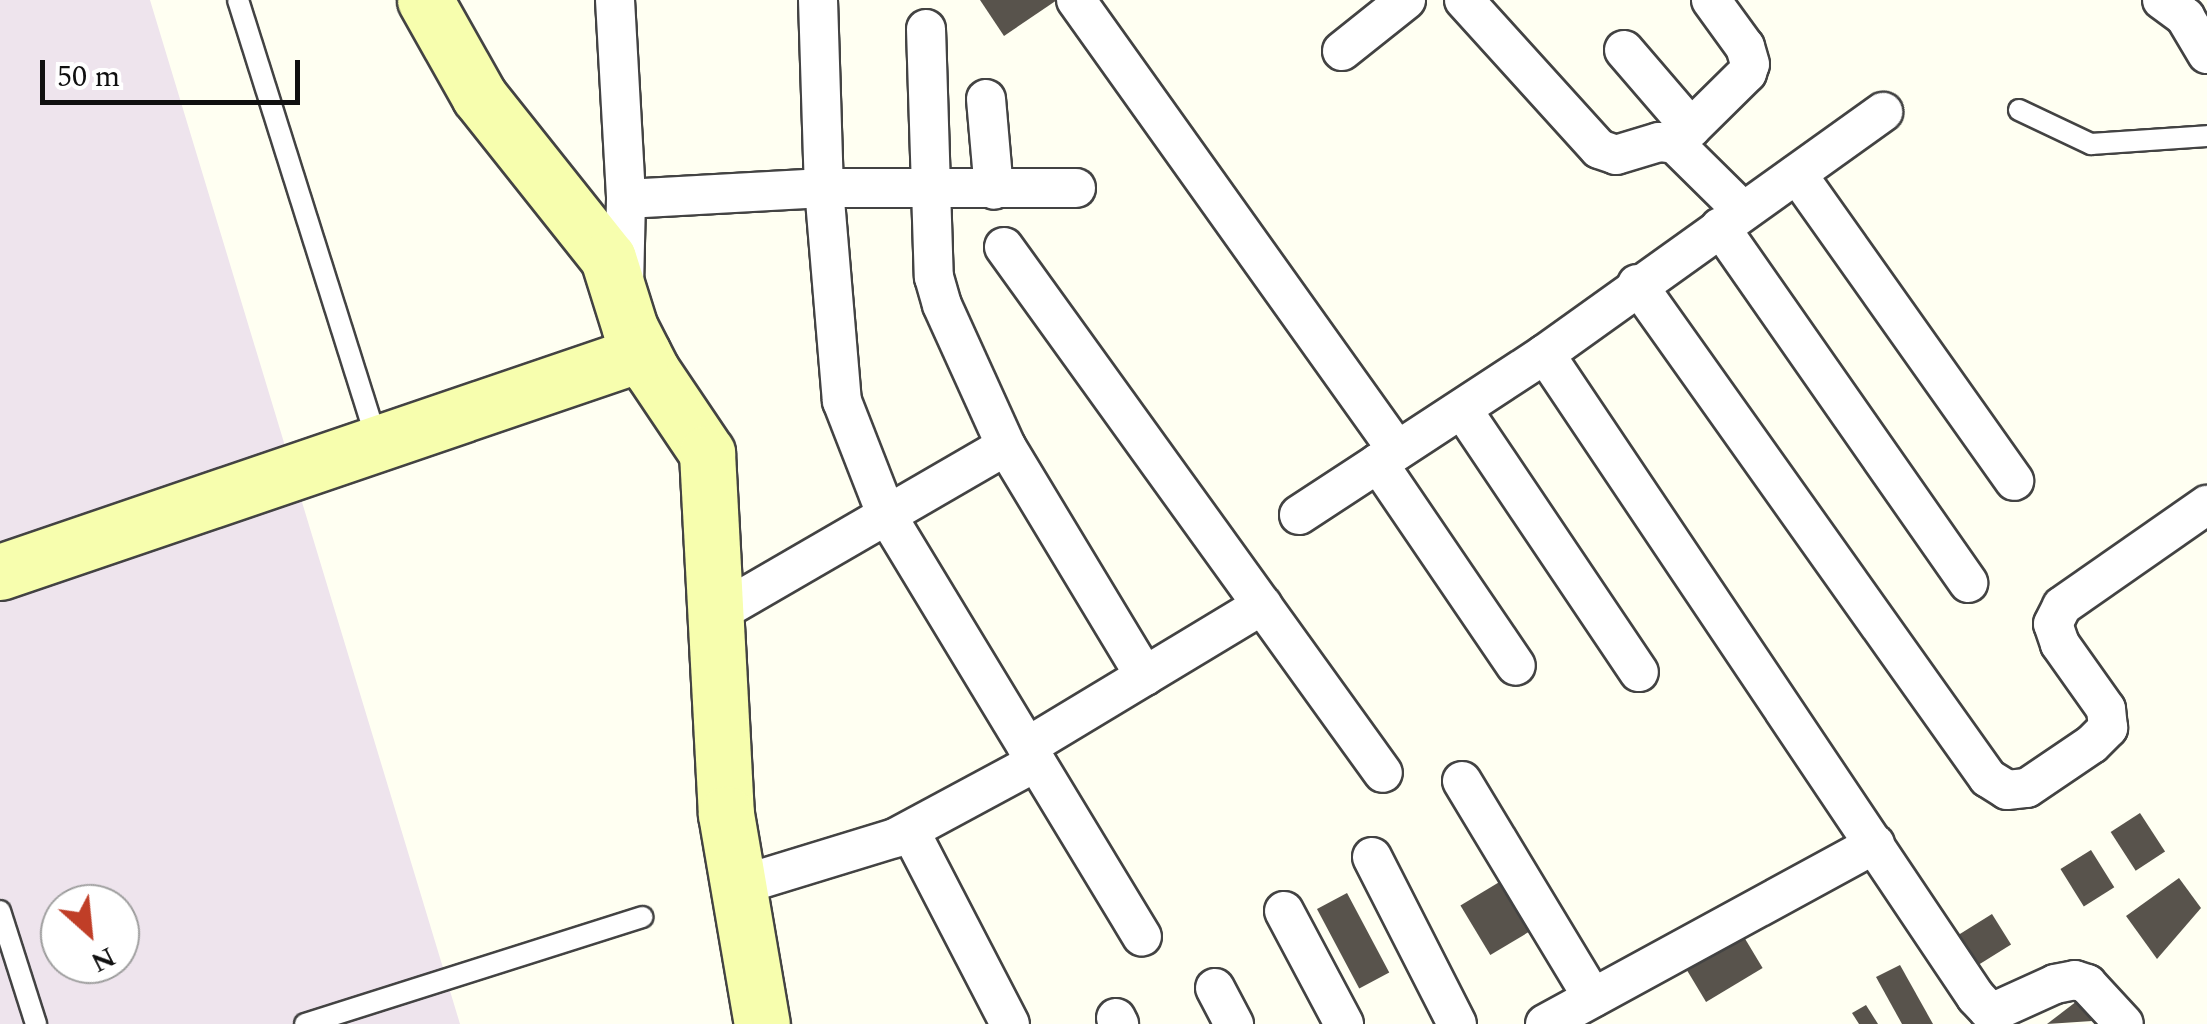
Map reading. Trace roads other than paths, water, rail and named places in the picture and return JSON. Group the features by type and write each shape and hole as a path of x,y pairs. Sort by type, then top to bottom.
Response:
{"street":[{"path":"425,0 479,96 608,258 634,330 707,453 726,814 762,1024"},
{"path":"616,0 634,330"},
{"path":"818,0 824,188 837,374 886,514 1142,936"},
{"path":"1076,0 1388,456 1516,666"},
{"path":"1342,51 1406,0"},
{"path":"1473,2 1600,149 1616,155 1683,136 1750,64 1745,47 1711,0"},
{"path":"2162,0 2185,17 2207,54"},
{"path":"926,29 934,277 942,305 1006,446 1145,676"},
{"path":"1624,50 1968,583"},
{"path":"986,99 994,190"},
{"path":"1299,515 1544,354 1883,112"},
{"path":"1796,174 2014,480"},
{"path":"626,199 824,188 1076,188"},
{"path":"1004,247 1383,774"},
{"path":"1637,284 1988,778 2007,790 2027,788 2092,744 2108,728 2106,708 2060,644 2053,624 2062,606 2207,505"},
{"path":"0,572 378,444 634,330"},
{"path":"1544,354 1988,1010 2074,980 2088,984 2124,1024"},
{"path":"1462,409 1639,672"},
{"path":"716,614 1006,446"},
{"path":"741,885 910,830 1032,754 1145,676 1262,605"},
{"path":"1462,781 1593,998"},
{"path":"910,830 1010,1024"},
{"path":"1545,1024 1876,844"},
{"path":"1372,856 1457,1024"},
{"path":"1284,911 1344,1024"},
{"path":"1215,988 1234,1024"}],"lane":[{"path":"238,0 378,444"},
{"path":"2018,110 2091,144 2207,136"},
{"path":"0,911 36,1024"},
{"path":"305,1024 642,917"}]}
